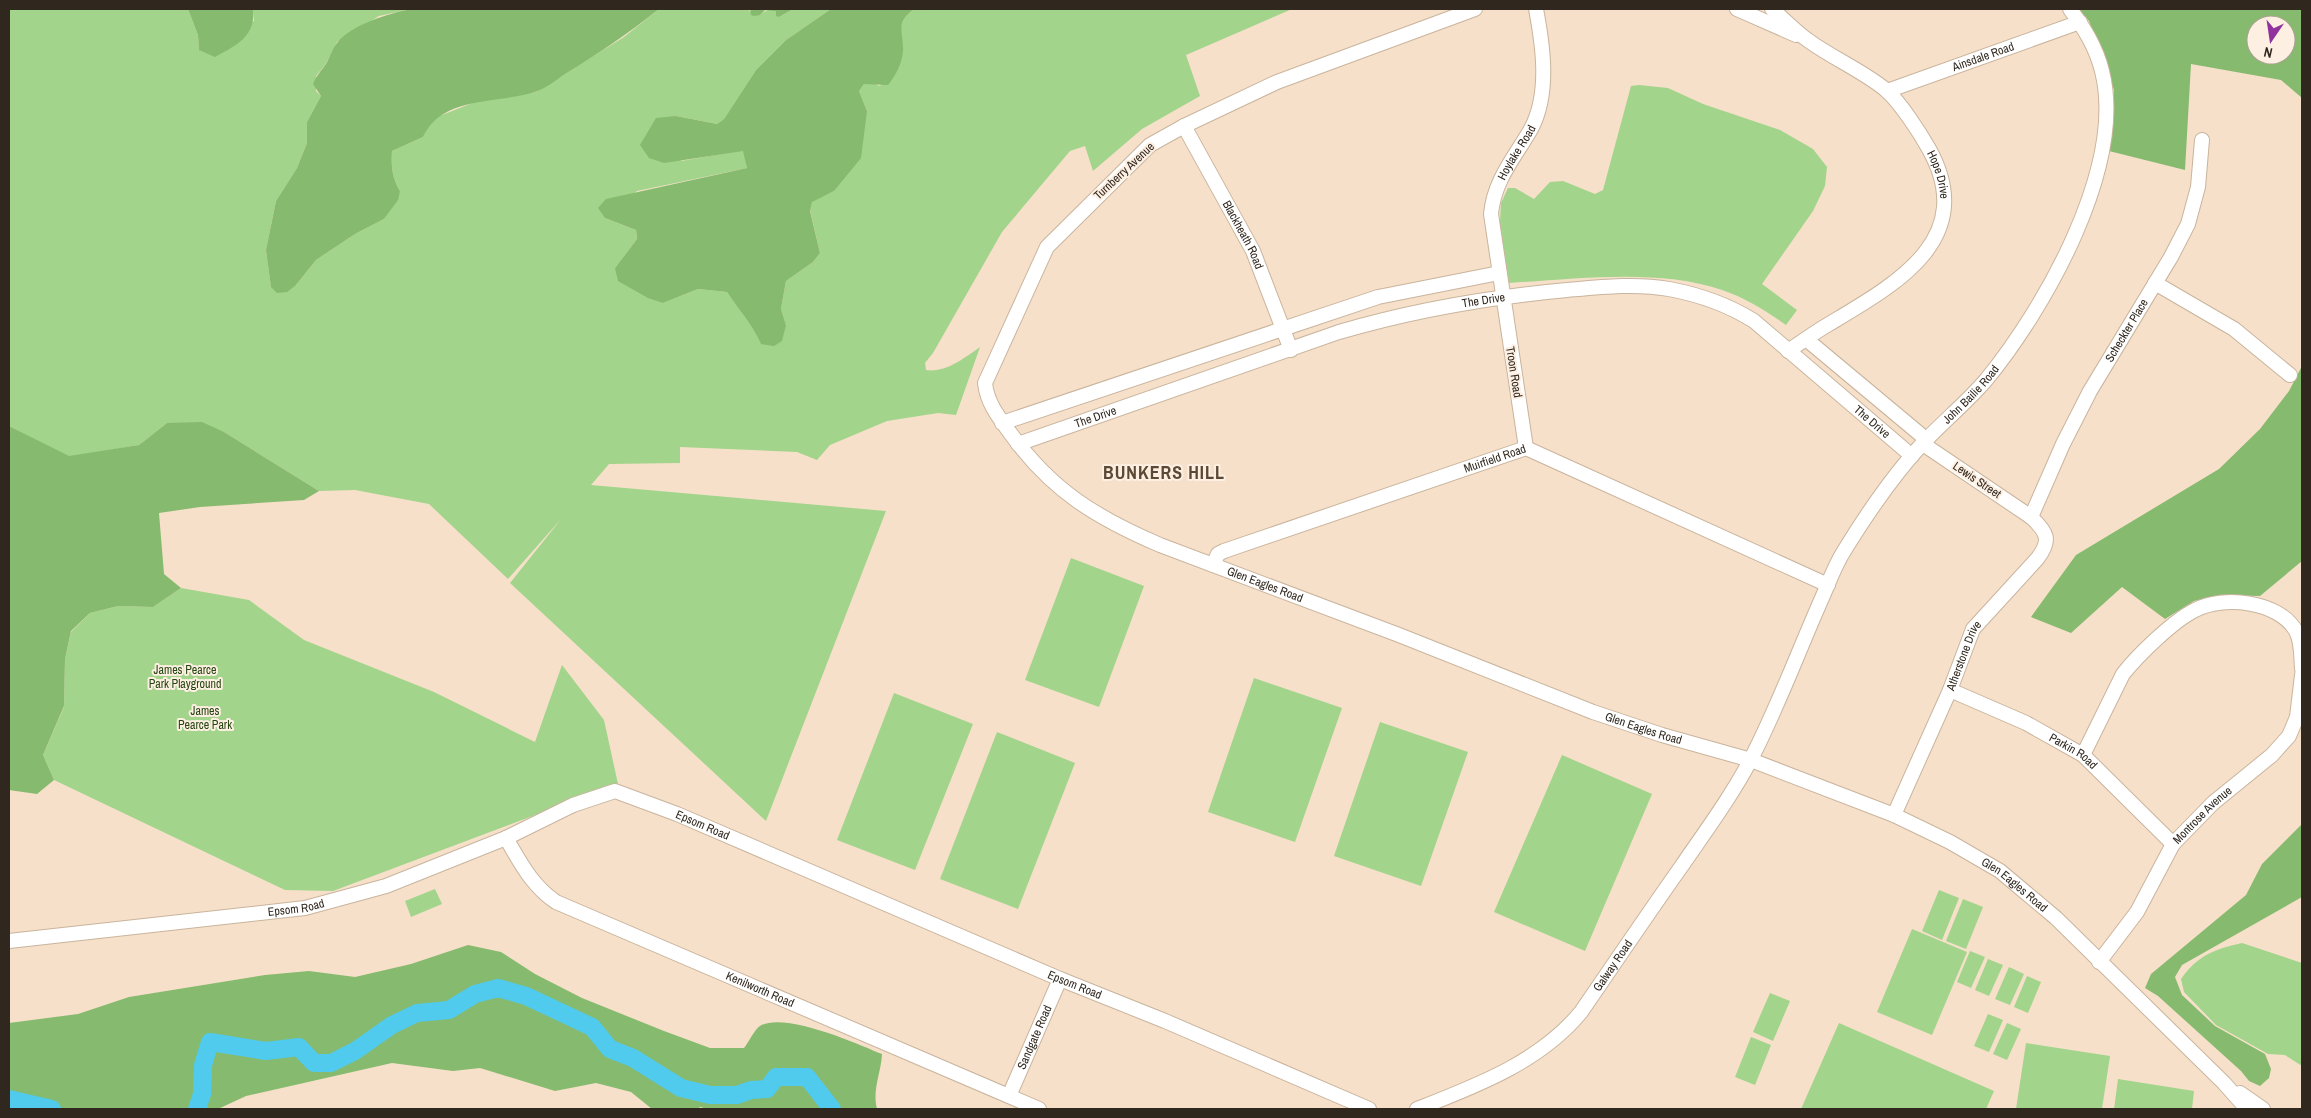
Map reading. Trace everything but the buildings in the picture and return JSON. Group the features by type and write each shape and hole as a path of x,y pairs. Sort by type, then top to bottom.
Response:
{"street":[{"name":"Turnberry Avenue","path":"1018,444 1002,423 990,402 985,383 1047,247 1150,144 1277,82 1475,9"},
{"name":"Hoylake Road","path":"1503,296 1491,221 1492,202 1497,184 1531,128 1541,102 1543,60 1536,9"},
{"name":"Hope Drive","path":"1737,9 1808,40"},
{"name":"Hope Drive","path":"1772,9 1808,40 1887,91 1921,134 1936,162 1944,186 1944,206 1938,231 1920,260 1896,282 1788,351"},
{"name":"John Bailie Road","path":"1751,760 1842,555 1876,499 1912,456 1984,382 2018,337 2049,286 2082,215 2102,151 2107,115 2102,71 2096,52 2080,22 2070,9"},
{"name":"Ainsdale Road","path":"1887,91 2080,22"},
{"name":"Blackheath Road","path":"1184,126 1253,251 1291,350"},
{"name":"Scheckter Place","path":"2030,517 2063,444 2090,391 2180,242 2194,208 2202,140"},
{"name":"The Drive","path":"1002,423 1283,327 1378,297 1499,273"},
{"path":"2155,283 2234,329 2290,374"},
{"name":"The Drive","path":"1018,444 1339,332 1384,319 1503,296 1644,286 1669,289 1731,307 1754,322 1912,456"},
{"name":"Troon Road","path":"1503,296 1526,448"},
{"name":"The Drive","path":"1806,339 1925,442"},
{"name":"Lewis Street","path":"1925,442 2030,517"},
{"name":"Glen Eagles Road","path":"1018,444 1052,482 1085,507 1125,530 1399,634 1592,712 1662,735 1751,760 1894,815 1975,855 2000,871 2056,918 2247,1109"},
{"name":"Muirfield Road","path":"1213,565 1218,554 1224,551 1526,448 1828,585"},
{"name":"Atherstone Drive","path":"1894,815 1978,622 2044,550 2046,540 2044,529 2030,517"},
{"path":"2083,755 2127,669 2171,628 2194,610 2224,603 2258,605 2280,615 2298,628 2302,668"},
{"name":"Montrose Avenue","path":"2099,962 2138,912 2173,844 2213,803 2272,755 2289,736 2297,717 2302,675"},
{"name":"Parkin Road","path":"1950,690 2026,723 2083,755 2173,844"},
{"name":"Galway Road","path":"1417,1109 1433,1106 1530,1058 1566,1030 1728,800 1751,760"},
{"name":"Epsom Road","path":"9,941 304,908 386,886 506,838 573,805 615,791 686,818 1060,979 1165,1021 1369,1109"},
{"name":"Kenilworth Road","path":"506,838 532,881 543,893 556,902 1039,1109"},
{"name":"Sandgate Road","path":"1009,1096 1060,979"},
{"name":"Glen Eagles Road","path":"2224,1084 2263,1109"}],"green space":[{"path":"9,9 188,9 198,35 199,50 254,21 253,9 411,9 379,16 337,42 325,65 316,76 316,91 321,96 307,122 307,143 297,168 276,201 266,250 271,286 296,285 316,260 355,234 384,219 400,191 393,172 392,151 423,137 428,125 437,117 475,102 536,92 624,37 659,9 750,9 749,11 760,15 767,10 776,10 779,17 793,9 831,9 786,40 756,70 724,119 717,124 676,116 681,161 744,150 747,168 637,191 605,218 636,230 637,239 615,268 663,303 698,289 727,292 750,323 761,343 786,325 781,309 786,281 813,262 820,253 810,210 812,201 834,191 867,111 859,91 864,84 873,83 880,86 903,53 902,23 914,9 1292,9 1186,55 1200,96 1142,129 1093,171 1085,146 1070,151 1002,232 933,353 925,363 926,370 948,367 980,347 956,415 938,413 887,421 830,445 817,460 797,452 680,447 680,463 609,464 591,485 886,511 766,821 510,583 562,518 508,579 429,504 355,490 319,491 224,432 167,423 139,445 69,457 9,426"},
{"path":"188,9 253,9 253,18 248,33 243,39 215,57 199,50 198,35"},
{"path":"411,9 659,9 613,43 543,89 520,96 457,107 443,114 432,123 423,137 392,151 393,172 400,191 398,200 384,219 355,234 316,260 296,285 287,292 277,293 271,287 266,250 276,201 297,168 307,143 307,122 321,96 313,84 314,81 326,64 335,45 352,30 371,21"},
{"path":"750,9 793,9 779,17 776,16 776,11 765,10 760,15 754,16 751,15"},
{"path":"831,9 914,9 904,19 902,24 903,52 900,65 893,78 888,85 864,84 859,91 867,111 861,158 834,191 812,202 810,211 820,253 813,262 786,281 781,309 786,325 782,341 774,346 761,344 750,324 727,292 698,289 663,303 648,298 618,281 615,268 637,239 636,230 605,218 598,208 606,199 747,168 743,151 664,163 649,158 640,145 656,118 676,116 717,124 724,119 756,70 786,40"},
{"path":"2079,9 2302,9 2302,98 2281,80 2191,64 2185,170 2109,151 2114,90 2089,21"},
{"path":"1631,86 1668,88 1703,104 1780,130 1813,149 1827,167 1825,186 1813,211 1762,284 1797,310 1786,325 1755,305 1731,293 1697,283 1671,279 1617,277 1509,283 1500,222 1501,203 1508,188 1515,188 1534,199 1550,182 1563,181 1595,194 1603,190"},
{"path":"2302,366 2302,561 2260,596 2219,595 2194,601 2165,619 2122,587 2071,633 2031,617 2076,555 2219,469 2260,429 2289,391"},
{"path":"202,422 224,432 319,491 304,500 200,507 159,513 164,574 181,588 153,607 118,606 90,613 71,631 65,659 64,706 43,755 54,780 37,794 9,790 9,426 69,456 139,445 167,423"},
{"path":"1071,558 1144,586 1099,707 1025,680"},
{"name":"James Pearce Park","path":"181,588 249,600 304,640 434,692 535,742 562,665 604,720 618,784 333,891 285,890 54,780 43,755 64,707 65,659 71,632 90,613 118,606 153,607"},
{"path":"1254,678 1342,708 1295,842 1208,812"},
{"path":"894,693 973,724 915,870 837,840"},
{"path":"1380,722 1468,752 1421,886 1334,856"},
{"path":"997,732 1075,763 1018,909 940,879"},
{"path":"1562,755 1652,794 1585,951 1494,912"},
{"path":"2302,824 2302,897 2182,965 2175,977 2182,995 2215,1026 2265,1054 2271,1069 2269,1078 2260,1086 2249,1081 2241,1071 2158,996 2145,988 2151,974 2246,895 2262,864"},
{"path":"435,889 442,904 411,917 405,901"},
{"path":"1939,890 1959,898 1942,940 1922,931"},
{"path":"1963,899 1983,907 1966,949 1946,941"},
{"path":"1912,929 1967,952 1932,1035 1877,1012"},
{"path":"2242,943 2302,963 2302,1066 2285,1055 2268,1054 2216,1025 2184,992 2181,979 2194,964 2208,954"},
{"path":"468,945 501,952 535,974 582,998 710,1048 744,1048 760,1026 771,1022 803,1026 856,1043 882,1054 876,1088 877,1109 708,1109 700,1107 698,1109 652,1109 631,1092 596,1083 555,1091 480,1068 453,1071 392,1063 246,1096 218,1109 9,1109 9,1023 78,1014 129,997 265,975 309,971 355,977 411,964"},
{"path":"1970,951 1985,957 1971,988 1957,982"},
{"path":"1988,959 2003,965 1989,996 1975,990"},
{"path":"2009,967 2024,974 2010,1005 1995,999"},
{"path":"2027,976 2041,982 2028,1013 2014,1007"},
{"path":"1770,993 1790,1001 1773,1041 1753,1032"},
{"path":"1988,1014 2003,1020 1989,1052 1974,1046"},
{"path":"1839,1023 1994,1091 1986,1109 1801,1109"},
{"path":"2007,1023 2021,1029 2007,1060 1993,1054"},
{"path":"1751,1037 1771,1045 1755,1085 1735,1077"},
{"path":"2026,1043 2110,1056 2102,1109 2016,1109"},
{"path":"2118,1079 2194,1091 2192,1109 2114,1109"}],"waterway":[{"path":"197,1109 202,1094 203,1065 210,1042 266,1051 299,1047 314,1063 331,1063 355,1051 392,1025 417,1013 449,1010 475,994 498,988 526,996 592,1027 610,1049 633,1058 681,1088 710,1095 737,1095 751,1090 767,1089 776,1077 807,1077 832,1109"},
{"path":"9,1099 52,1109"}],"district":[{"name":"BUNKERS HILL","path":"1164,473"}],"park label":[{"name":"James Pearce Park Playground","path":"185,677"}]}
